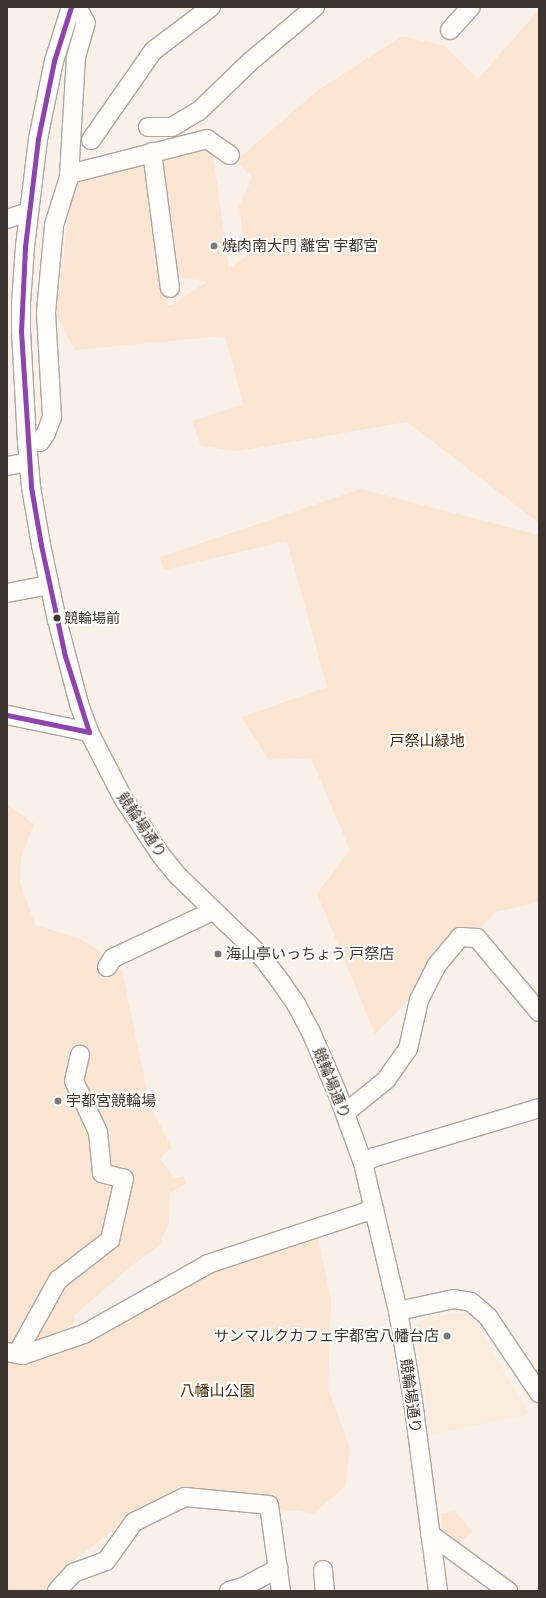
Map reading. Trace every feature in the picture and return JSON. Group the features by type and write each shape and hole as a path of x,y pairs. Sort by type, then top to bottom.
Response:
{"street":[{"name":"競輪場通り","path":"70,7 54,61 43,111 29,212 23,277 21,331 27,442 35,510 49,585 65,656 89,732 123,798 160,854 178,876 262,957 296,1004 325,1062 363,1163 398,1311 413,1401 438,1591"},
{"path":"27,442 40,442 46,433 52,417 46,312 54,225 69,174 76,57 86,23 77,7"},
{"path":"148,126 172,128 199,111 251,62 315,7"},
{"path":"450,30 471,7"},
{"path":"91,140 154,51 203,9"},
{"path":"69,174 207,139 230,155"},
{"path":"152,152 170,288"},
{"path":"7,219 29,212"},
{"path":"7,466 29,462"},
{"path":"7,593 49,585"},
{"path":"7,715 89,732"},
{"path":"107,967 113,958 213,911"},
{"path":"345,1113 386,1080 408,1048 419,1000 436,966 460,938 477,938 536,1004"},
{"path":"80,1055 74,1081 98,1132 102,1173 124,1179 110,1240 58,1280 12,1353 23,1355 84,1334 208,1264 374,1209"},
{"path":"363,1163 375,1157 539,1108"},
{"path":"398,1311 454,1300 471,1302 488,1317 539,1393"},
{"path":"57,1591 73,1573 106,1560 134,1522 185,1497 270,1505 281,1591"},
{"path":"430,1534 508,1591"},
{"path":"229,1591 245,1586 279,1568"},
{"path":"323,1570 325,1591"}],"shaded area":[{"path":"453,1313 463,1313 473,1319 529,1414 431,1435 416,1328 420,1321"}],"green space":[{"path":"539,10 539,523 407,422 239,451 201,446 192,421 243,404 225,336 75,350 56,315 72,190 81,178 145,162 168,305 172,305 208,281 180,278 161,159 208,144 212,149 229,268 246,256 239,206 252,178 237,160 317,91 402,36 445,46 478,79"},
{"name":"戸祭山緑地","path":"361,489 539,535 539,902 496,912 375,1034 317,894 350,850 311,758 268,760 242,717 327,687 287,541 164,570 160,557"},
{"name":"八幡山公園","path":"7,804 34,824 21,858 20,882 35,925 78,938 100,951 106,965 122,970 150,1105 171,1147 160,1159 174,1178 183,1176 187,1183 170,1193 169,1222 159,1246 131,1266 75,1315 71,1333 206,1269 318,1237 331,1301 328,1389 350,1448 345,1487 314,1513 169,1497 113,1530 76,1559 46,1591 7,1591"},
{"path":"455,1511 472,1531 459,1545 443,1532 441,1514"}],"transit line":[{"path":"71,7 54,61 38,139 25,247 21,331 31,487 41,545 65,656 89,732"},
{"path":"7,715 89,732"}],"place":[{"name":"焼肉南大門 離宮 宇都宮","path":"214,246"},
{"name":"競輪場前","path":"57,618"},
{"name":"海山亭いっちょう 戸祭店","path":"218,954"},
{"name":"宇都宮競輪場","path":"58,1101"},
{"name":"サンマルクカフェ宇都宮八幡台店","path":"447,1336"}]}
